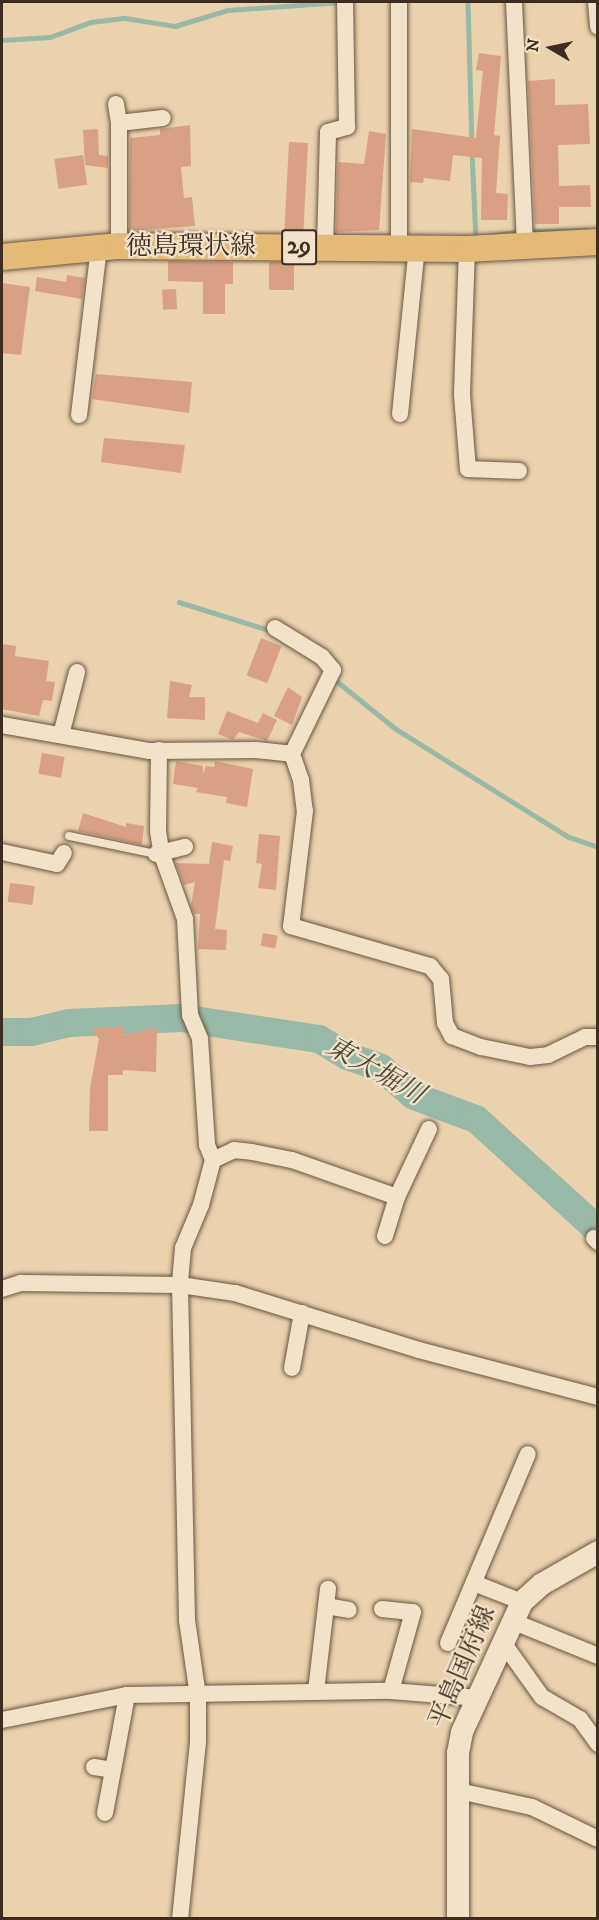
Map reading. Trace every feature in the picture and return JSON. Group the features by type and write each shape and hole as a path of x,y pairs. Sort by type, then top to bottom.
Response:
{"main road":[{"name":"徳島環状線","path":"2,257 109,246 467,249 524,236 597,242"},
{"name":"平島国府線","path":"458,1918 462,1731 504,1644 517,1611 542,1584 597,1552"}],"street":[{"path":"325,248 328,132 347,127 345,2"},
{"path":"399,2 408,248 400,414"},
{"path":"514,2 524,236"},
{"path":"596,2 597,27"},
{"path":"79,415 109,246 118,123 116,104"},
{"path":"118,123 163,118"},
{"path":"467,249 462,395 468,469 519,471"},
{"path":"275,628 321,657 333,669 291,754 302,780 305,811 291,926 430,966 441,979 445,1023 452,1036 481,1047 530,1057 548,1054 563,1044 585,1037 597,1037"},
{"path":"61,735 77,672"},
{"path":"2,725 61,735 97,746 159,750 256,750 291,754"},
{"path":"159,750 161,784 155,808 159,855 185,919 190,1019 200,1039 207,1145 213,1160 201,1205 183,1248 180,1285 187,1620 198,1696 198,1742 180,1918"},
{"path":"159,855 185,847"},
{"path":"2,852 57,864 64,853"},
{"path":"384,1236 397,1197 429,1130"},
{"path":"213,1160 234,1150 292,1160 397,1197"},
{"path":"2,1290 21,1283 180,1285 235,1293 420,1350 597,1397"},
{"path":"292,1368 302,1312"},
{"path":"448,1643 528,1454"},
{"path":"474,1583 517,1611 597,1656"},
{"path":"316,1691 327,1598 349,1610"},
{"path":"382,1609 413,1612 391,1691"},
{"path":"504,1644 542,1697 580,1719 597,1744"},
{"path":"2,1720 127,1695 198,1696 316,1691 391,1691 479,1698"},
{"path":"105,1813 127,1695"},
{"path":"94,1767 113,1770"},
{"path":"459,1791 532,1807 597,1839"}],"lane":[{"path":"69,836 159,855"}],"building":[{"path":"479,53 501,56 494,135 500,136 496,193 508,194 507,220 481,220 482,158 453,155 450,181 424,178 423,183 410,182 412,129 476,138 483,71 476,70"},
{"path":"555,79 555,105 588,104 590,144 558,145 559,186 590,185 591,207 559,207 559,224 535,224 528,81"},
{"path":"190,125 191,166 181,167 184,198 192,197 195,226 129,231 130,138 160,135 160,129"},
{"path":"98,129 99,155 108,156 108,168 85,165 83,130"},
{"path":"369,131 386,134 379,230 336,232 338,162 364,164"},
{"path":"289,142 308,143 303,231 284,230"},
{"path":"83,155 87,185 58,189 54,159"},
{"path":"168,261 233,262 233,284 225,284 225,314 203,314 203,282 168,281"},
{"path":"269,262 294,262 294,290 269,290"},
{"path":"67,275 85,278 82,299 35,291 37,277 66,282"},
{"path":"2,283 30,287 21,355 2,353"},
{"path":"176,289 177,309 163,310 162,290"},
{"path":"96,374 192,382 189,413 92,399"},
{"path":"104,438 185,445 181,473 101,462"},
{"path":"261,638 282,646 267,683 247,675"},
{"path":"2,644 16,646 15,656 49,661 46,681 55,682 52,701 43,700 39,716 2,709"},
{"path":"170,681 192,685 189,697 205,697 205,720 167,718"},
{"path":"288,687 302,697 292,725 274,716"},
{"path":"227,711 258,723 263,713 277,720 267,741 239,732 233,740 218,734"},
{"path":"42,753 65,757 61,778 38,774"},
{"path":"176,761 203,766 203,774 206,766 214,767 215,761 253,769 247,807 226,803 227,797 196,792 198,788 173,784"},
{"path":"83,813 126,827 126,823 144,826 142,845 78,831"},
{"path":"259,834 280,836 276,890 258,888 262,864 256,863"},
{"path":"212,842 233,846 230,861 224,860 215,929 227,930 226,950 198,949 200,914 194,914 191,906 195,882 184,885 176,863 209,864"},
{"path":"10,883 35,886 32,905 8,902"},
{"path":"263,933 278,936 275,949 261,946"},
{"path":"123,1026 123,1035 157,1028 156,1072 123,1070 123,1075 108,1075 108,1131 89,1131 90,1088 99,1039 92,1029"}],"waterway":[{"path":"2,40 50,37 91,22 125,18 175,26 228,10 341,2"},
{"path":"468,2 472,141"},
{"path":"472,152 476,239"},
{"path":"528,231 586,230"},
{"path":"490,236 520,231"},
{"path":"179,602 272,631"},
{"path":"333,678 396,729 569,837 598,847"},
{"name":"東大堀川","path":"2,1032 31,1032 69,1023 181,1018 319,1039 347,1056 381,1068 414,1096 476,1119 598,1230"}]}
